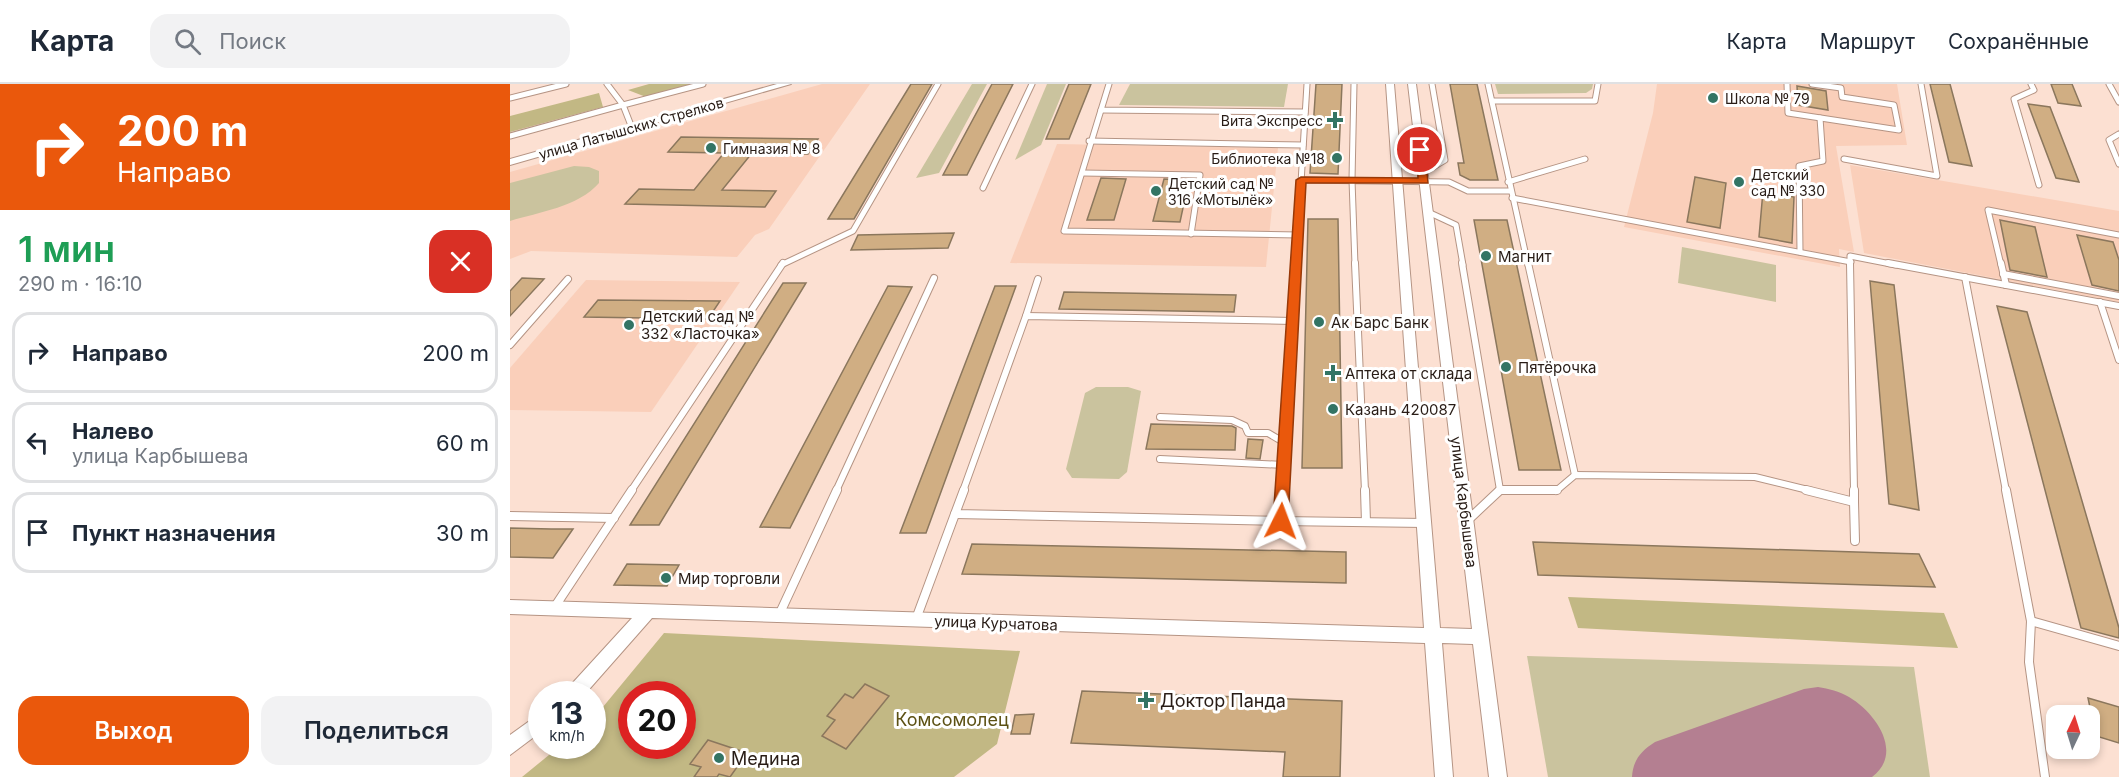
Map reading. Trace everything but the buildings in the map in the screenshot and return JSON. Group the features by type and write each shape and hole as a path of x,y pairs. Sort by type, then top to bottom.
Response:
{"street":[{"name":"улица Латышских Стрелков","path":"510,162 787,84"},
{"path":"1390,84 1444,777"},
{"name":"улица Карбышева","path":"1412,84 1498,777"},
{"name":"улица Курчатова","path":"510,607 1482,637"},
{"path":"586,681 649,610"},
{"path":"510,746 528,731"}],"lane":[{"path":"510,98 566,84"},
{"path":"607,84 623,105 632,128"},
{"path":"510,136 703,84"},
{"path":"554,608 781,264 853,231 938,84"},
{"path":"983,188 1032,84"},
{"path":"1109,84 1089,141 1083,173 1064,231 1298,235"},
{"path":"1281,521 1307,84"},
{"path":"1354,84 1352,180 1366,522"},
{"path":"1423,177 1445,160 1432,84"},
{"path":"1488,84 1575,475"},
{"path":"1492,101 1595,101 1598,84"},
{"path":"1787,84 1788,113 1899,130 1894,105 1842,97 1841,88 1812,84"},
{"path":"1844,159 1938,176 1921,84"},
{"path":"2031,84 2034,90 2014,99 2039,185"},
{"path":"2109,84 2119,102"},
{"path":"1101,110 1305,112"},
{"path":"1800,252 1799,166 1823,161 1820,118"},
{"path":"2119,134 2109,140 2119,164"},
{"path":"1089,141 1304,145"},
{"path":"1508,182 1585,159"},
{"path":"1083,173 1200,176 1191,234"},
{"path":"1301,180 1397,180 1423,177 1449,182 1468,191 1511,195 1851,262"},
{"path":"2006,285 1988,210 2119,235"},
{"path":"1428,212 1456,225 1500,490"},
{"path":"1855,541 1850,256 2119,306"},
{"path":"2003,274 2119,296"},
{"path":"1965,277 2031,621 2029,662 2045,777"},
{"path":"779,615 934,278"},
{"path":"510,345 568,279"},
{"path":"915,620 1038,279"},
{"path":"2100,302 2119,360"},
{"path":"1026,316 1293,321"},
{"path":"1160,417 1232,420 1245,426 1248,433 1268,433 1285,443"},
{"path":"1160,459 1284,465"},
{"path":"1467,522 1500,490 1555,492 1575,475 1755,477 1854,502"},
{"path":"955,514 1425,523"},
{"path":"510,516 614,518"},
{"path":"2031,621 2119,646"}],"shaded area":[{"name":"Гимназия № 8","path":"822,84 870,84 769,229 755,235 737,257 531,251 510,259 510,172"},
{"path":"972,84 987,84 939,173 916,178"},
{"path":"1047,84 1066,84 1041,145 1015,160"},
{"path":"1130,84 1288,84 1284,107 1119,105"},
{"path":"1495,84 1593,84 1592,89 1586,93 1498,94"},
{"name":"Детский сад № 330","path":"1657,84 1897,84 1907,145 1836,146 1854,252 1839,249 1840,267 1624,227 1653,113"},
{"name":"Детский сад № 316 «Мотылёк»","path":"1057,144 1278,148 1266,267 1010,263"},
{"path":"1850,165 2119,211 2119,302 1864,253"},
{"path":"574,166 589,167 599,171 599,183 580,198 569,203 510,221 510,183"},
{"path":"1682,247 1776,265 1776,302 1678,283"},
{"name":"Детский сад № 332 «Ласточка»","path":"586,280 740,282 651,412 510,410 510,368"},
{"path":"1096,387 1128,387 1141,391 1127,472 1119,479 1072,478 1066,469 1085,393"},
{"path":"1527,656 1914,667 1930,777 1548,777"},
{"path":"1818,687 1849,697 1877,723 1886,745 1886,757 1872,777 1632,777 1639,756 1655,742 1804,689"}],"green space":[{"path":"649,84 694,84 646,97 628,90"},
{"path":"599,93 603,107 510,132 510,116"},
{"path":"1568,597 1944,613 1958,648 1578,628"},
{"name":"Комсомолец","path":"664,633 1020,651 997,744 954,777 522,777 544,759 606,759 606,703 618,689 618,759 696,759 696,681 624,681"}],"place":[{"name":"Школа № 79","path":"1713,98"},
{"name":"Вита Экспресс","path":"1335,120"},
{"name":"Гимназия № 8","path":"711,148"},
{"name":"Библиотека №18","path":"1337,158"},
{"name":"Детский сад № 330","path":"1739,182"},
{"name":"Детский сад № 316 «Мотылёк»","path":"1156,191"},
{"name":"Магнит","path":"1486,256"},
{"name":"Ак Барс Банк","path":"1319,322"},
{"name":"Детский сад № 332 «Ласточка»","path":"629,325"},
{"name":"Пятёрочка","path":"1506,367"},
{"name":"Аптека от склада","path":"1333,373"},
{"name":"Казань 420087","path":"1333,409"},
{"name":"Мир торговли","path":"666,578"},
{"name":"Доктор Панда","path":"1146,700"},
{"name":"Медина","path":"719,758"}],"route":[{"path":"1281,521 1301,180 1424,181 1420,150"}]}
